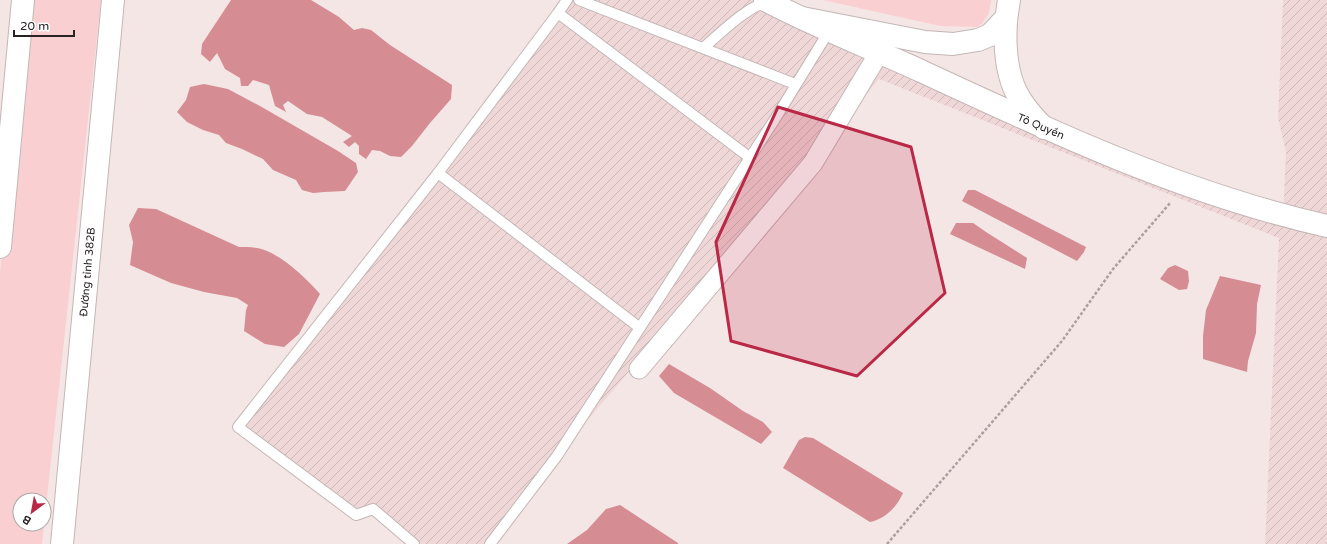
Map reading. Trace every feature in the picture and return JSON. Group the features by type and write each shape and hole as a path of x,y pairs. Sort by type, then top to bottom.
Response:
{"main road":[{"path":"0,248 23,0"},
{"name":"Đường tỉnh 382B","path":"62,544 113,0"},
{"name":"Tô Quyền","path":"766,1 828,31 903,63 1044,128 1157,175 1283,216 1327,226"},
{"path":"802,18 926,42 952,44 978,40 990,35 1007,9"},
{"path":"1007,9 1007,61 1012,82 1021,102 1044,128"}],"street":[{"path":"639,369 813,163 879,53"}],"lane":[{"path":"414,544 374,508 356,515 238,427 438,173 567,0"},
{"path":"579,0 795,84"},
{"path":"703,48 752,8 766,1"},
{"path":"558,13 750,157"},
{"path":"490,544 557,456 775,119 828,31"},
{"path":"438,173 640,328"}],"path":[{"path":"887,544 1062,341 1113,269 1186,184"}],"highlighted area":[{"path":"778,107 911,147 945,293 857,376 731,341 716,242"}],"shaded area":[{"path":"26,0 101,0 48,492 12,492 12,532 43,532 42,544 0,544 0,273"},
{"path":"231,0 311,0 339,17 354,30 362,28 371,30 390,45 452,85 451,99 401,157 390,156 380,151 372,150 366,159 359,154 359,146 355,142 349,147 343,142 352,136 322,117 307,114 288,101 283,105 286,112 275,106 269,85 253,80 248,86 241,86 240,78 225,69 217,53 210,62 201,54 202,44"},
{"path":"567,0 765,0 1283,216 1286,152 1278,118 1283,0 1327,0 1327,544 1265,544 1279,238 879,79 557,456 490,544 414,544 374,509 356,515 238,427"},
{"path":"823,0 991,1 989,13 982,24 976,27 940,26"},
{"path":"204,84 228,89 260,106 356,163 358,172 345,191 313,193 302,190 296,180 273,170 263,159 226,143 219,135 203,130 187,122 177,112 186,100 190,87"},
{"path":"968,190 975,190 1086,247 1084,252 1077,261 962,201"},
{"path":"138,208 156,209 239,247 257,248 267,251 289,264 320,294 299,334 284,347 265,344 244,331 246,310 248,305 237,298 204,292 171,283 130,265 133,242 129,225"},
{"path":"956,223 973,223 1027,258 1025,269 950,234"},
{"path":"1175,265 1188,271 1189,281 1187,289 1179,290 1160,279 1168,268"},
{"path":"1220,276 1261,285 1257,304 1256,333 1248,361 1247,372 1203,359 1203,336 1206,310"},
{"path":"669,364 763,422 772,432 761,444 674,393 659,376"},
{"path":"805,437 813,438 903,493 894,508 881,518 870,522 783,468 799,440"},
{"path":"620,505 678,544 567,544 587,530 606,509"}]}
